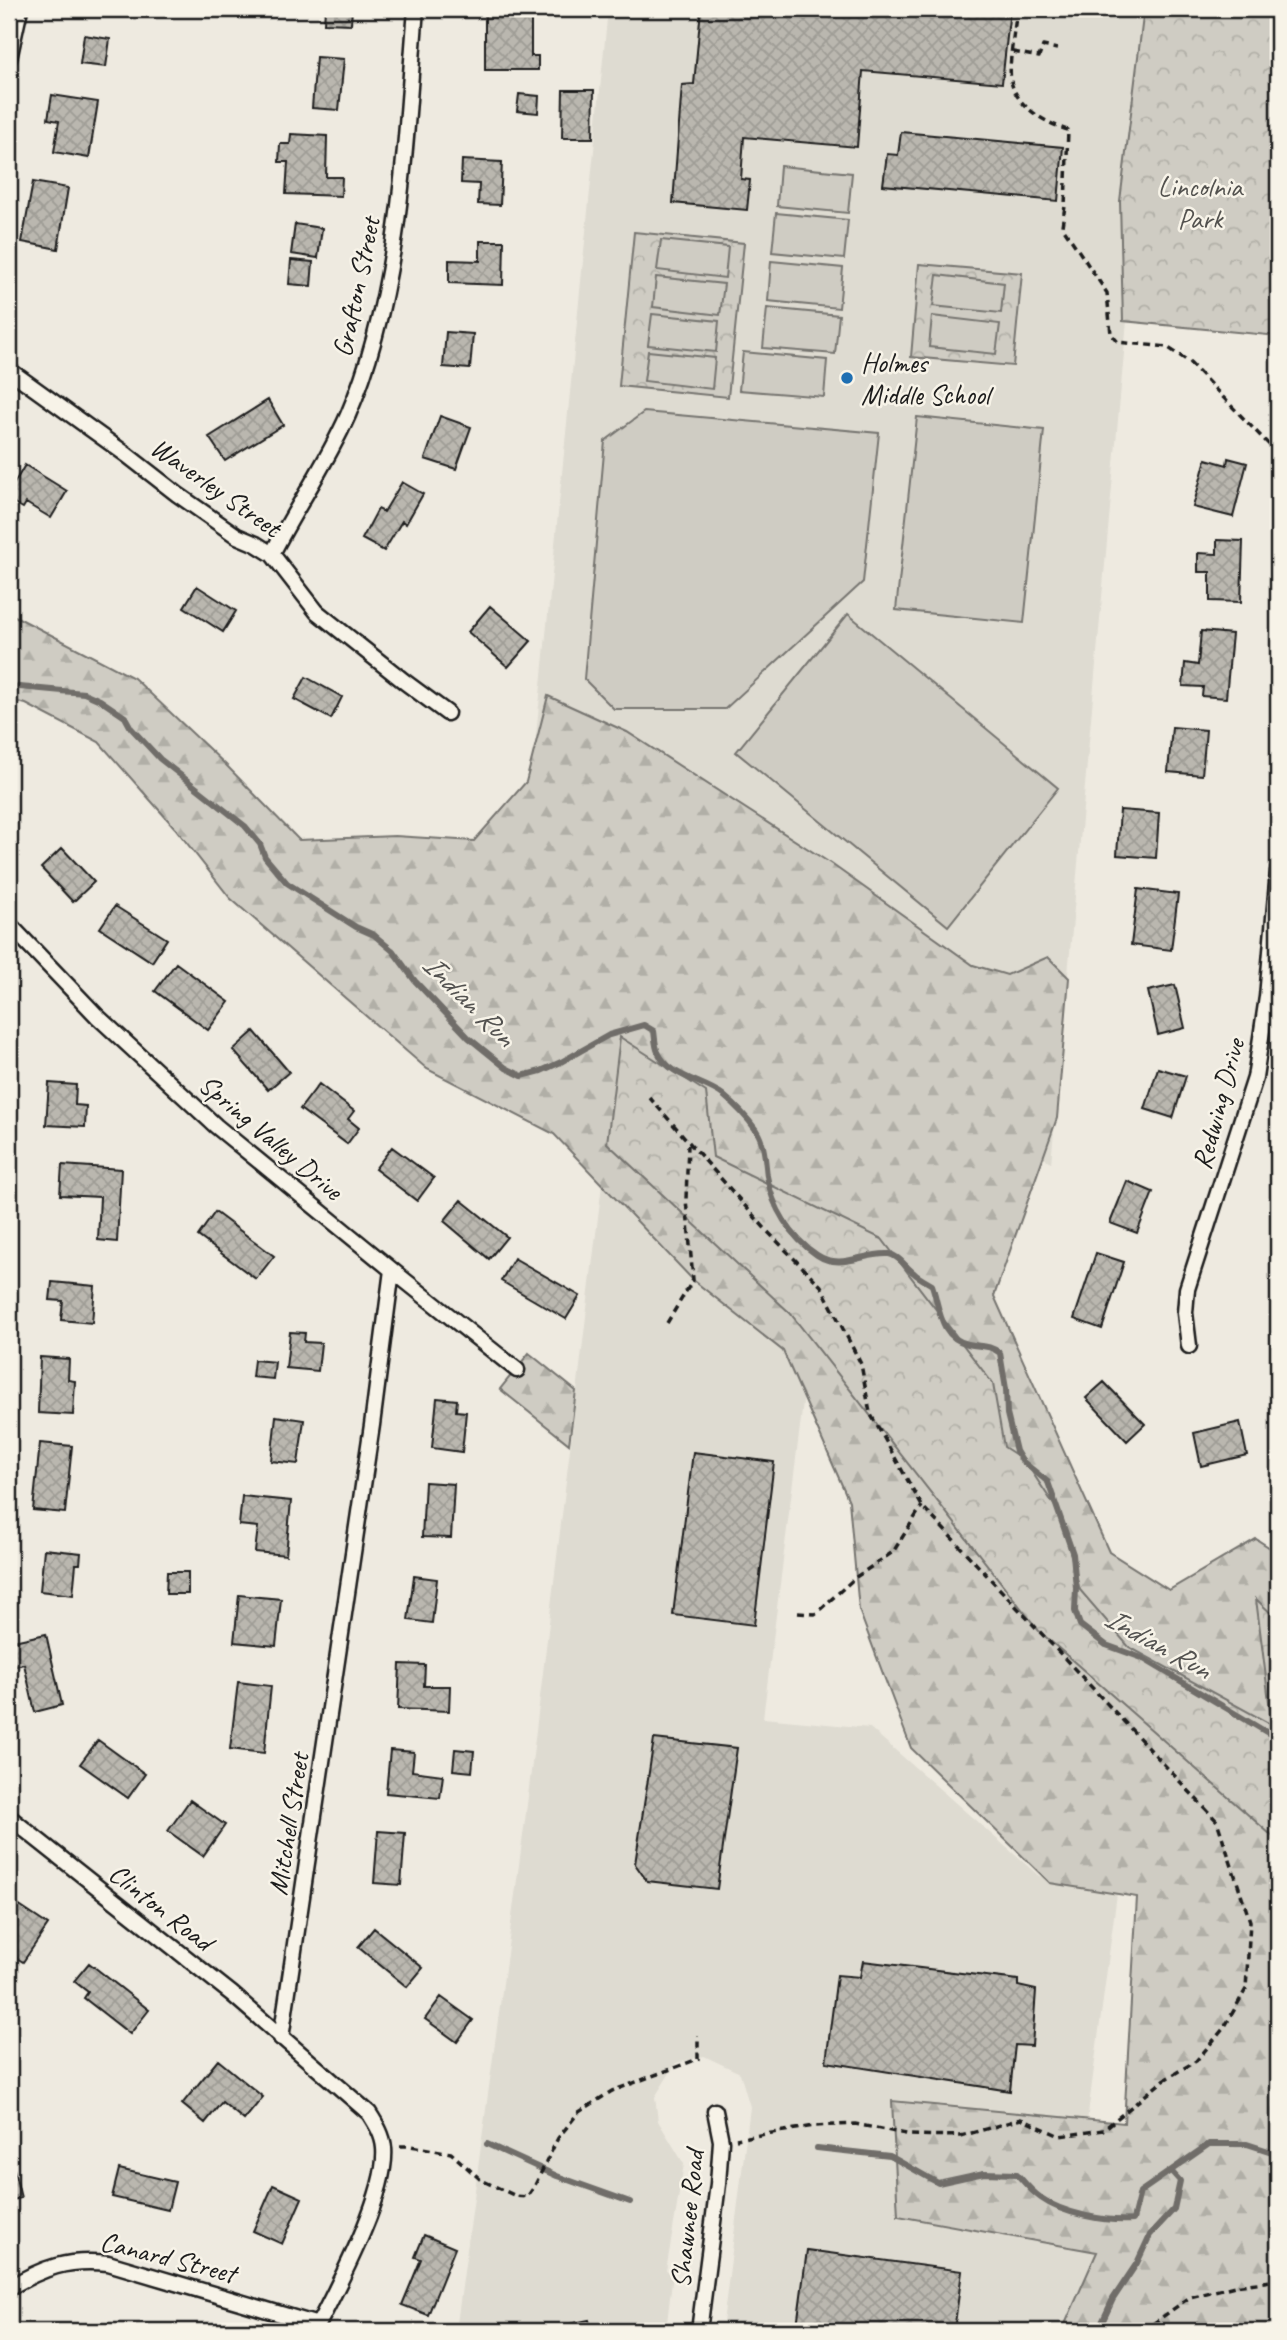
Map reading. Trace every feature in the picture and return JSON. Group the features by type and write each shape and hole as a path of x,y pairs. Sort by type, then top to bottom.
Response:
{"street":[{"path":"9,59 20,9"},
{"name":"Grafton Street","path":"271,554 348,416 371,349 395,233 416,9"},
{"name":"Waverley Street","path":"9,370 177,494 237,536 271,554 317,612 447,713"},
{"name":"Redwing Drive","path":"1189,1346 1185,1313 1187,1289 1255,1078 1267,997 1278,871"},
{"name":"Spring Valley Drive","path":"9,925 97,1016 216,1125 517,1370"},
{"name":"Mitchell Street","path":"281,2038 370,1439 392,1270"},
{"name":"Clinton Road","path":"9,1816 222,1986 281,2038"},
{"path":"281,2038 369,2113 379,2129 384,2147 384,2163 378,2192 354,2250 316,2328"},
{"name":"Shawnee Road","path":"699,2331 718,2184 721,2141 715,2111"},
{"name":"Canard Street","path":"9,2288 46,2268 64,2263 83,2260 108,2263 316,2328"}],"path":[{"path":"1017,9 1010,78 1015,94 1031,110 1053,125 1068,130 1062,226 1107,293 1111,334 1118,342 1167,347 1188,361 1278,454"},
{"path":"1013,52 1039,57 1042,46 1057,49"},
{"path":"649,1097 769,1233 821,1286 861,1364 870,1413 922,1506 1217,1821 1250,1921 1246,1989 1224,2028 1196,2061 1164,2080 1103,2130 1060,2136 1021,2119 961,2136 911,2135 856,2124 814,2126 721,2141"},
{"path":"667,1323 693,1280 686,1199 688,1143"},
{"path":"798,1613 816,1614 856,1577 893,1552 922,1506"},
{"path":"384,2147 411,2146 451,2153 481,2180 516,2196 527,2197 558,2138 579,2112 612,2091 698,2059 698,2035"},
{"path":"1143,2331 1190,2297 1235,2286 1278,2280"}],"shaded area":[{"name":"Holmes Middle School","path":"608,9 1155,9 1051,1163 535,746"},
{"path":"607,1143 811,1340 763,1718 870,1728 1039,1876 1118,1886 1071,2243 1136,2262 1070,2331 722,2331 750,2107 740,2073 704,2056 676,2063 655,2097 658,2121 684,2164 666,2271 673,2272 666,2331 456,2331 526,1813"}],"green space":[{"name":"Lincolnia Park","path":"1144,9 1278,9 1278,336 1123,321 1120,201"},
{"path":"780,166 852,173 848,213 777,206"},
{"path":"776,213 848,220 844,259 772,252"},
{"path":"634,232 744,243 728,397 619,386"},
{"path":"661,240 728,247 725,278 657,270"},
{"path":"771,261 843,268 839,308 768,301"},
{"path":"919,264 1022,273 1013,366 911,357"},
{"path":"937,275 1004,283 1001,313 933,306"},
{"path":"656,277 724,284 720,315 653,307"},
{"path":"767,308 839,315 835,354 763,348"},
{"path":"652,314 719,321 716,352 648,345"},
{"path":"932,316 1000,324 996,354 929,347"},
{"path":"648,351 715,358 712,389 644,381"},
{"path":"743,352 827,360 824,397 739,390"},
{"path":"644,412 879,433 863,582 725,709 614,709 584,679 605,441"},
{"path":"917,417 1044,430 1024,623 896,610"},
{"path":"9,613 134,678 226,765 299,840 395,836 474,841 526,782 548,696 627,732 830,863 973,965 1007,975 1048,957 1069,978 1057,1118 994,1296 1109,1552 1169,1590 1256,1539 1278,1553 1278,2331 1062,2331 1097,2252 898,2216 892,2101 1124,2123 1137,1897 1050,1883 911,1748 859,1610 849,1501 783,1351 693,1280 554,1134 427,1069 230,898 175,828 99,742 26,704 9,700"},
{"path":"848,614 1058,788 948,926 736,752"},
{"path":"620,1037 706,1092 713,1157 882,1239 993,1384 1004,1447 1024,1460 1060,1514 1080,1590 1129,1647 1272,1725 1256,1599 1278,1620 1278,1841 1039,1631 790,1313 607,1143"},
{"path":"529,1353 576,1391 569,1444 500,1389"},
{"path":"1278,1901 1278,2147 1271,2146"}],"building":[{"path":"325,9 352,9 351,24 324,23"},
{"path":"701,9 1010,9 1002,83 863,71 857,147 744,137 741,179 750,180 747,210 673,203 682,85 694,84"},
{"path":"485,15 531,15 531,56 538,56 538,70 485,70"},
{"path":"84,35 110,39 106,67 80,64"},
{"path":"316,57 344,59 339,110 312,108"},
{"path":"563,90 594,90 593,138 562,138"},
{"path":"519,94 539,96 538,113 517,111"},
{"path":"52,95 98,102 89,158 54,152 59,121 48,119"},
{"path":"901,132 1063,147 1058,201 883,185 887,154 898,155"},
{"path":"291,134 327,136 326,177 342,177 341,196 286,194 288,162 279,162 280,144 290,144"},
{"path":"462,160 502,162 500,205 478,204 479,184 461,183"},
{"path":"33,182 68,188 58,249 22,242"},
{"path":"295,224 322,228 318,258 291,254"},
{"path":"480,241 504,241 503,285 449,283 449,260 480,261"},
{"path":"291,260 313,262 311,286 289,284"},
{"path":"446,332 473,334 470,369 443,367"},
{"path":"268,400 283,425 225,461 209,437"},
{"path":"440,416 471,427 456,469 425,459"},
{"path":"1228,458 1247,463 1233,517 1193,507 1206,459 1227,465"},
{"path":"25,465 67,491 51,518 26,503 23,508 9,500 9,492"},
{"path":"402,482 423,494 406,524 402,521 384,551 362,539 378,509 384,512"},
{"path":"1217,540 1243,541 1241,602 1210,601 1210,572 1198,572 1198,553 1217,554"},
{"path":"197,586 236,611 223,632 184,607"},
{"path":"490,606 531,641 508,667 468,632"},
{"path":"1201,631 1232,634 1226,698 1202,696 1203,687 1183,686 1185,663 1198,665"},
{"path":"306,677 342,697 331,719 294,699"},
{"path":"1172,727 1206,730 1202,775 1168,772"},
{"path":"1120,810 1159,813 1156,858 1117,855"},
{"path":"62,848 94,882 73,902 41,868"},
{"path":"1138,889 1178,894 1171,950 1131,945"},
{"path":"115,906 167,939 152,962 100,928"},
{"path":"176,963 229,1002 208,1030 155,991"},
{"path":"1175,985 1185,1028 1158,1035 1148,991"},
{"path":"254,1031 289,1072 268,1090 233,1050"},
{"path":"1158,1068 1186,1076 1173,1118 1145,1109"},
{"path":"49,1083 76,1085 75,1105 86,1106 85,1127 46,1125"},
{"path":"319,1084 354,1111 348,1119 359,1128 347,1144 300,1109"},
{"path":"392,1147 434,1178 417,1201 375,1169"},
{"path":"62,1165 121,1169 117,1242 98,1240 100,1197 60,1195"},
{"path":"1127,1181 1153,1192 1137,1233 1110,1223"},
{"path":"461,1200 507,1237 489,1259 444,1221"},
{"path":"215,1212 274,1256 256,1279 198,1236"},
{"path":"1096,1253 1124,1262 1102,1329 1074,1319"},
{"path":"514,1258 580,1296 566,1319 501,1281"},
{"path":"52,1282 95,1286 92,1323 61,1320 63,1301 50,1300"},
{"path":"1276,1322 1278,1379 1274,1379"},
{"path":"290,1332 305,1333 304,1342 321,1343 318,1371 286,1368"},
{"path":"40,1357 69,1359 68,1380 75,1381 73,1415 38,1413"},
{"path":"254,1360 275,1362 273,1379 252,1377"},
{"path":"1104,1382 1145,1424 1127,1441 1086,1398"},
{"path":"437,1398 457,1400 456,1411 466,1412 462,1452 432,1448"},
{"path":"276,1416 304,1420 298,1464 271,1461"},
{"path":"1240,1422 1247,1455 1201,1466 1194,1433"},
{"path":"40,1443 72,1446 65,1513 33,1510"},
{"path":"693,1452 774,1462 754,1625 673,1615"},
{"path":"425,1482 454,1484 451,1538 422,1537"},
{"path":"242,1496 291,1501 286,1555 255,1552 258,1527 239,1525"},
{"path":"44,1549 81,1553 80,1564 76,1564 73,1595 40,1591"},
{"path":"167,1572 188,1572 188,1594 166,1594"},
{"path":"414,1576 437,1579 432,1623 408,1620"},
{"path":"239,1595 281,1599 276,1646 234,1642"},
{"path":"46,1634 62,1705 35,1712 24,1664 15,1666 9,1642"},
{"path":"400,1664 425,1665 424,1686 450,1686 449,1711 398,1709"},
{"path":"238,1682 271,1686 264,1753 230,1749"},
{"path":"654,1739 737,1748 717,1889 647,1881 635,1864"},
{"path":"98,1740 145,1774 128,1798 80,1764"},
{"path":"455,1749 474,1751 472,1772 453,1770"},
{"path":"390,1750 414,1752 412,1771 443,1775 440,1798 386,1793"},
{"path":"190,1800 225,1825 203,1856 168,1831"},
{"path":"378,1831 405,1833 401,1885 374,1883"},
{"path":"9,1899 48,1925 23,1962 9,1953"},
{"path":"374,1928 423,1968 407,1987 358,1947"},
{"path":"863,1961 1018,1980 1018,1986 1036,1990 1032,2046 1015,2045 1010,2091 826,2062 837,1975 860,1977"},
{"path":"89,1963 149,2010 130,2034 84,1998 88,1992 74,1981"},
{"path":"441,1997 473,2020 457,2042 425,2019"},
{"path":"218,2060 263,2097 244,2120 222,2102 205,2123 182,2104"},
{"path":"119,2169 175,2182 168,2210 112,2197"},
{"path":"14,2170 21,2198 9,2201 9,2171"},
{"path":"273,2185 302,2198 282,2244 253,2231"},
{"path":"424,2235 455,2248 428,2315 402,2305 421,2259 415,2257"},
{"path":"807,2250 962,2271 954,2331 835,2331 797,2326"},
{"path":"589,2320 592,2331 536,2331"}],"waterway":[{"name":"Indian Run","path":"9,686 84,693 125,717 131,728 160,759 245,826 260,844 265,857 287,883 356,927 374,935 393,951 415,981 469,1038 506,1068 522,1076 561,1062 609,1035 644,1025 654,1031 658,1052 670,1067 723,1095 741,1111 756,1130 763,1146 773,1199 784,1221 799,1240 817,1255 835,1261 880,1254 896,1257 932,1285 942,1320 951,1335 968,1344 988,1347 1000,1353 1007,1414 1016,1451 1022,1461 1048,1482 1073,1554 1075,1611 1080,1625 1106,1645 1142,1658 1278,1739"},
{"path":"487,2144 557,2176 630,2202"},
{"path":"817,2148 890,2156 938,2183 984,2173 1017,2174 1028,2187 1050,2204 1085,2216 1122,2220 1133,2220 1140,2192 1209,2144 1247,2144 1278,2154"},
{"path":"1098,2331 1150,2235 1174,2209 1180,2181 1171,2171"}],"place":[{"name":"Holmes Middle School","path":"847,378"}]}
